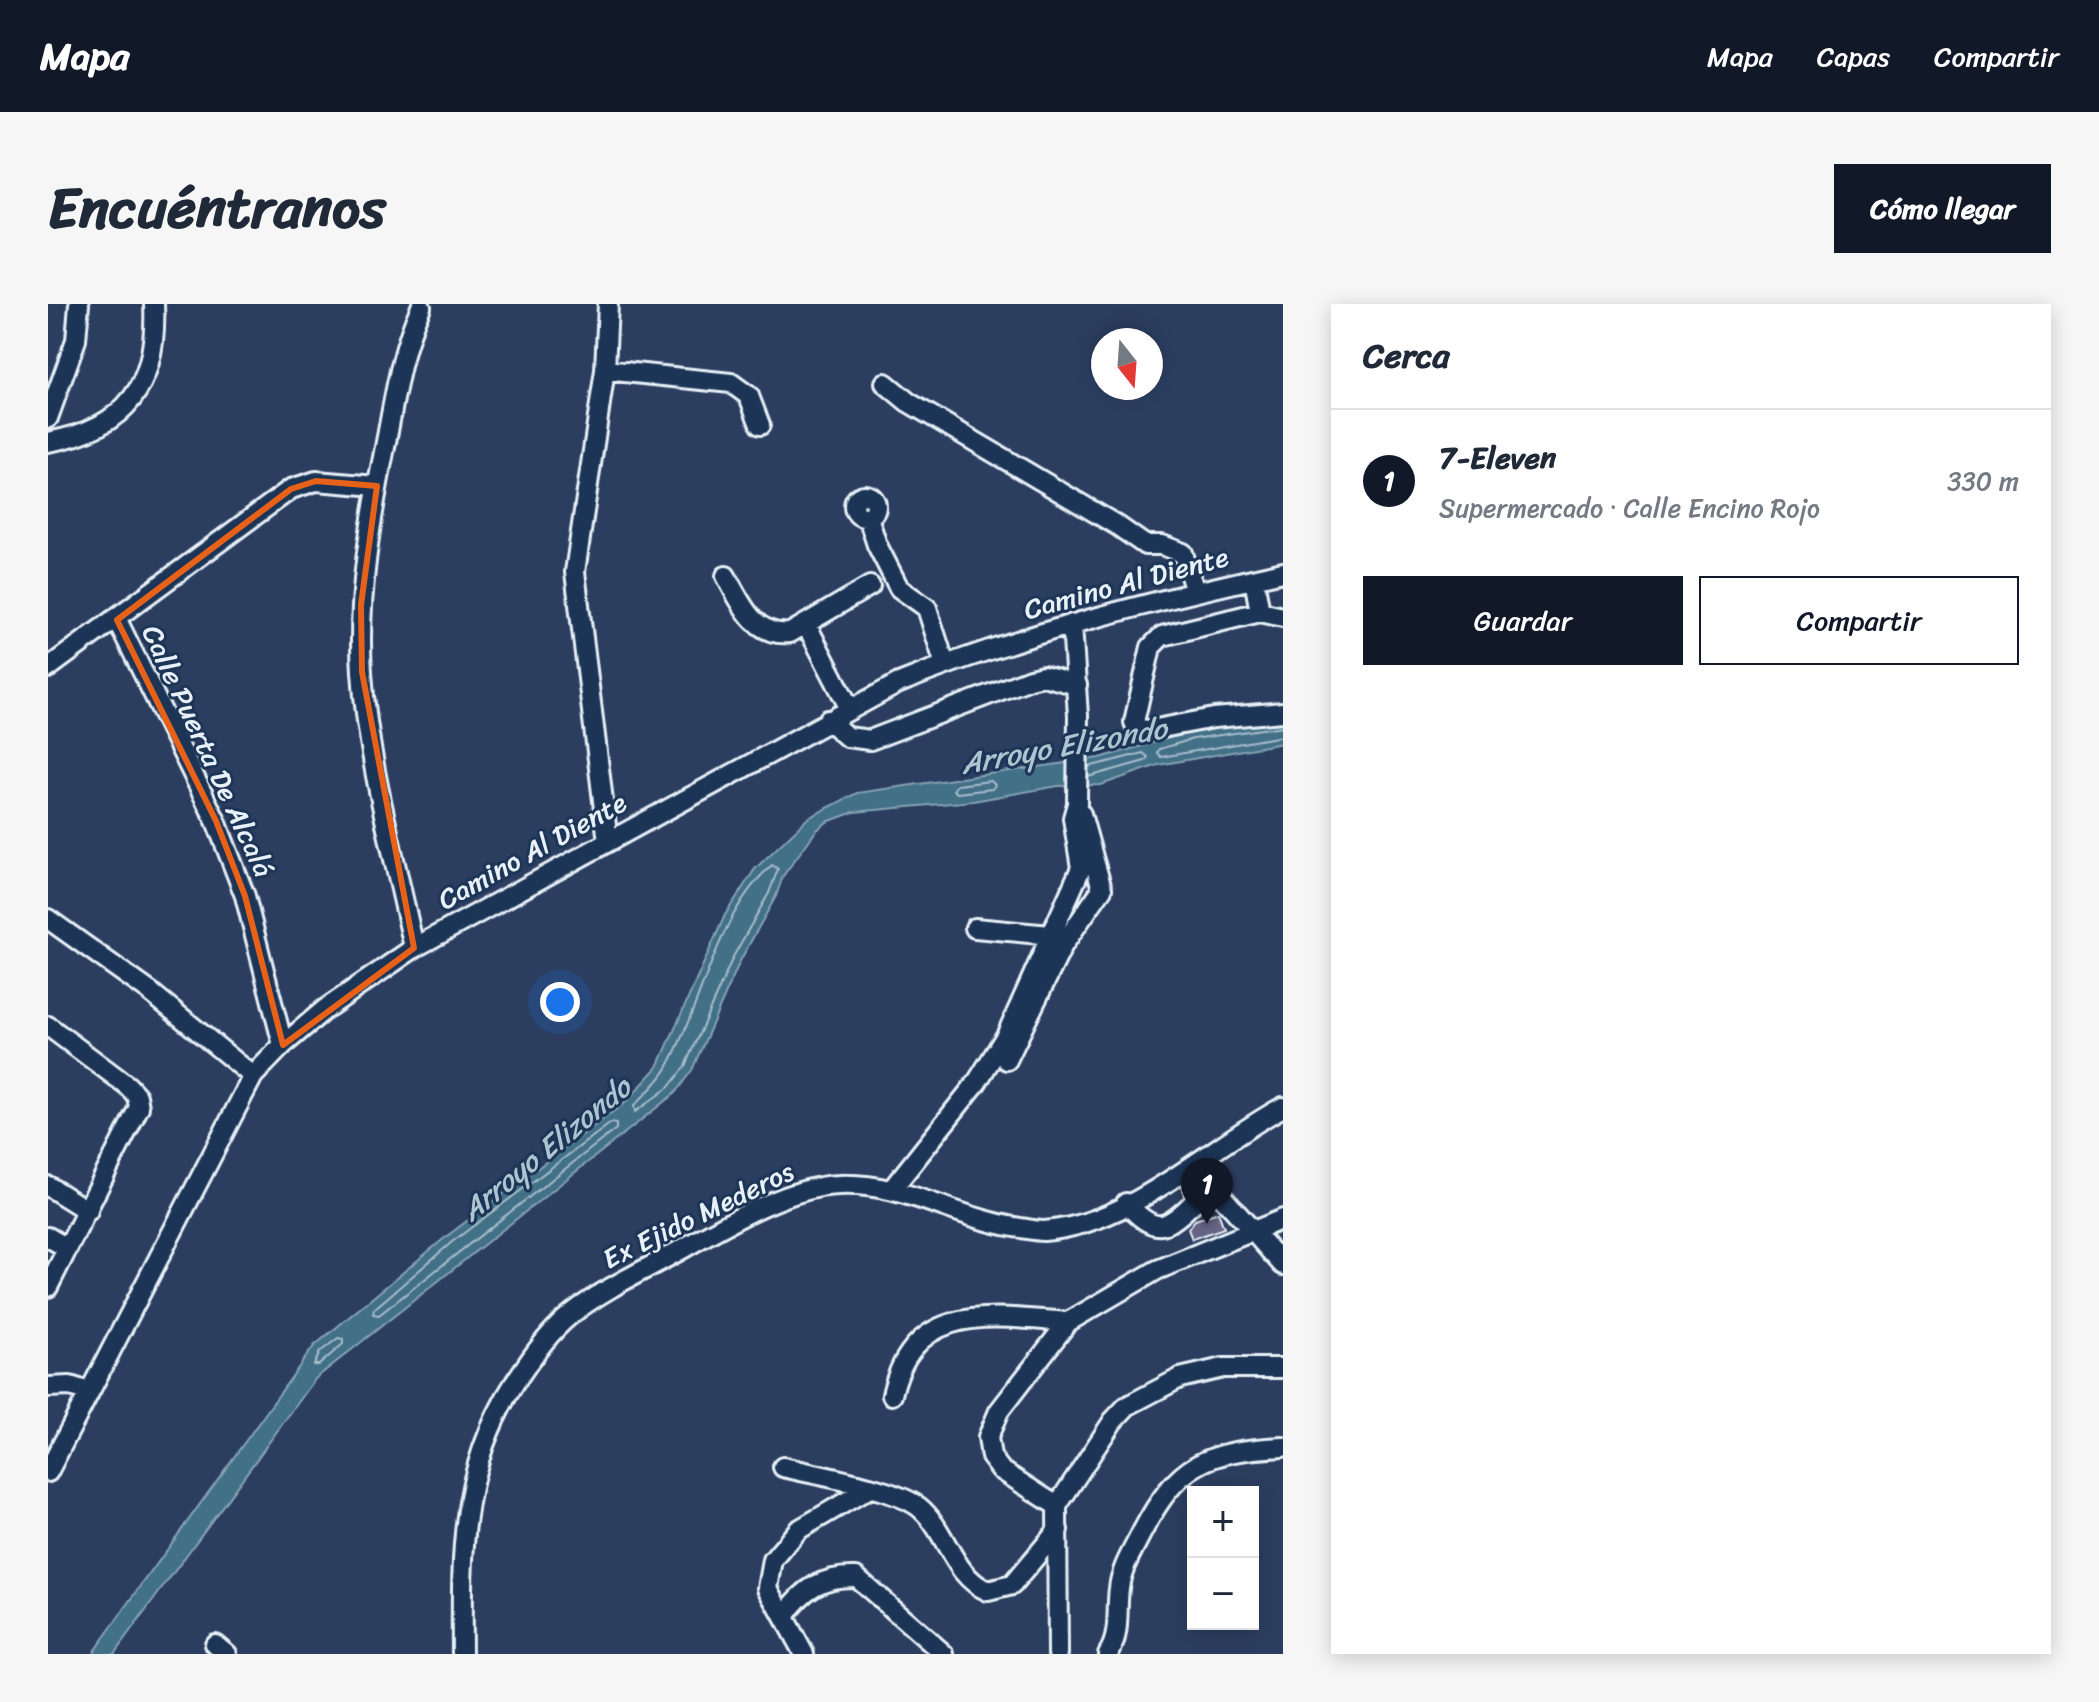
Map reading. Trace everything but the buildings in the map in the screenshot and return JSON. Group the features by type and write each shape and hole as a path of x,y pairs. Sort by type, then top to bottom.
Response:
{"street":[{"path":"48,418 76,340 79,304"},
{"path":"48,442 96,429 135,397 152,355 154,304"},
{"path":"608,304 605,370 575,572 608,842"},
{"path":"414,948 366,714 361,605 377,486 405,340 421,307"},
{"path":"605,370 731,383 749,396 760,425"},
{"path":"885,383 908,402 1118,526 1131,539 1183,553 1195,592"},
{"path":"48,668 291,489 316,481 377,486"},
{"path":"868,517 877,545 899,588 927,608 945,665"},
{"name":"Camino Al Diente","path":"48,1472 253,1076 324,1010 414,948 828,720 945,665 1072,624 1283,572"},
{"path":"726,576 748,613 765,631 790,633 870,586"},
{"path":"1254,579 1260,612"},
{"path":"1283,617 1260,612 1162,636 1151,647 1134,722 1137,729 1151,730 1214,718 1283,712"},
{"name":"Calle Puerta De Alcalá","path":"117,620 216,821 245,896 283,1045"},
{"path":"806,624 850,709"},
{"path":"1057,940 1086,913 1102,889 1089,868 1073,818 1077,799 1078,737 1072,624"},
{"path":"828,720 847,737 870,740 1030,679 1043,676 1077,685"},
{"path":"898,1191 981,1085 1057,940 1068,898 1089,868"},
{"path":"1068,898 1086,913"},
{"path":"48,919 149,991 253,1076"},
{"path":"975,928 1057,940"},
{"path":"48,1026 137,1096 136,1119 48,1287"},
{"name":"Ex Ejido Mederos","path":"462,1654 464,1526 471,1483 483,1440 506,1393 556,1328 599,1296 692,1243 806,1189 874,1185 984,1222 1041,1231 1089,1221 1193,1168 1283,1107"},
{"path":"1126,1203 1145,1224 1154,1227 1163,1224 1195,1201 1193,1168"},
{"path":"1193,1168 1228,1199 1253,1233 1283,1265"},
{"path":"48,1186 88,1211"},
{"path":"1057,1506 1001,1470 991,1457 988,1437 999,1411 1068,1322 1157,1270 1283,1219"},
{"path":"48,1237 67,1248"},
{"path":"892,1395 896,1378 918,1345 937,1329 954,1321 976,1316 1068,1322"},
{"path":"1058,1654 1057,1506 1113,1421 1150,1392 1180,1378 1223,1368 1283,1368"},
{"path":"48,1387 70,1386 89,1392"},
{"path":"1108,1654 1115,1636 1119,1586 1127,1562 1171,1483 1186,1470 1208,1459 1283,1447"},
{"path":"783,1467 917,1505 931,1519 961,1571 988,1591 1012,1585 1058,1530"},
{"path":"804,1654 768,1588 773,1560 798,1530 868,1489"},
{"path":"785,1615 798,1597 824,1579 856,1577 944,1654"}],"highlighted area":[{"path":"316,481 377,486 361,605 362,672 414,948 283,1045 245,896 216,821 117,620 291,489"}],"water":[{"path":"1283,718 1283,743 1158,765 1101,785 1058,786 973,801 854,812 827,822 816,831 783,876 776,896 740,961 692,1070 675,1093 316,1378 114,1654 92,1654 314,1346 447,1236 626,1102 658,1067 725,915 755,869 808,818 857,793 1100,758 1191,732"}],"place":[{"name":"7-Eleven","path":"1207,1224"}],"water label":[{"name":"Arroyo Elizondo","path":"1064,746"},
{"name":"Arroyo Elizondo","path":"546,1149"}]}
